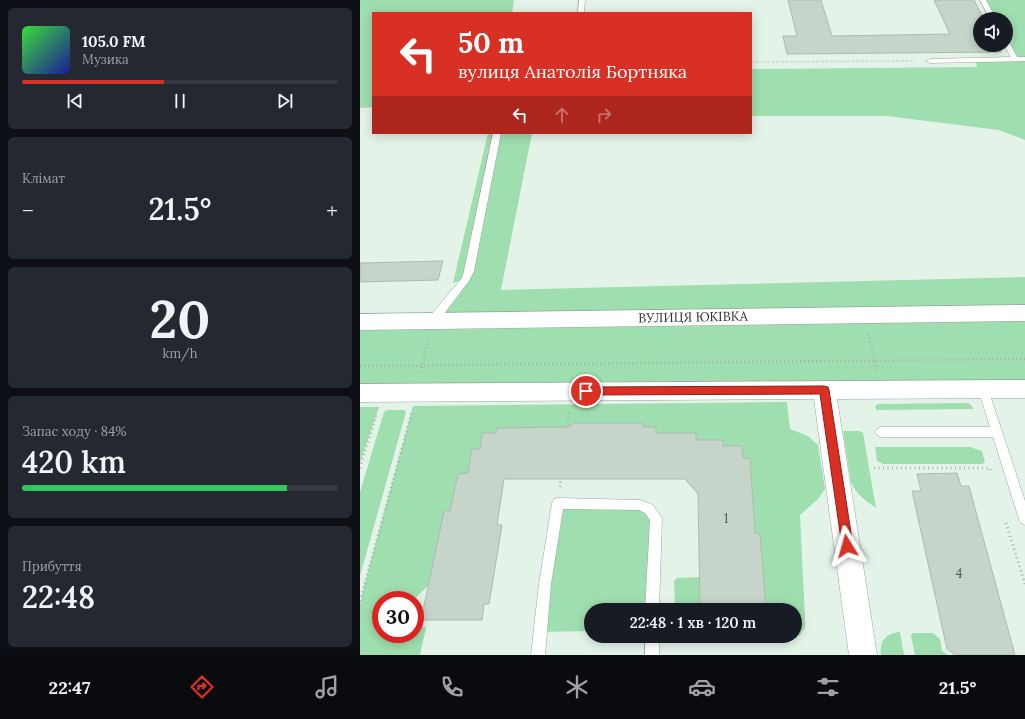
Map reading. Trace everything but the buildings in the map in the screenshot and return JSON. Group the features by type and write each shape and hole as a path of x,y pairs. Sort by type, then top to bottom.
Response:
{"street":[{"name":"ВУЛИЦЯ ЮКІВКА","path":"360,322 1025,313"},
{"path":"360,393 1025,389"},
{"path":"824,390 863,655"}],"lane":[{"path":"581,12 582,0"},
{"path":"983,0 989,12"},
{"path":"1011,52 1015,59"},
{"path":"930,61 1025,59"},
{"path":"433,320 466,279 470,271 498,134"},
{"path":"983,389 1025,520"},
{"path":"881,432 996,432"},
{"path":"538,655 545,584 558,503 640,505 650,509 656,518 652,603"},
{"path":"652,643 652,655"}],"path":[{"path":"752,62 930,61"},
{"path":"864,315 876,360 874,390"},
{"path":"360,601 417,392 433,320"},
{"path":"360,366 1025,359"},
{"path":"360,468 383,393"},
{"path":"874,468 990,468 992,476"},
{"path":"1005,519 1025,584"}],"green space":[{"path":"360,0 514,0 512,12 372,12 372,107 360,108"},
{"path":"983,0 1025,0 1025,140 999,130 887,116 752,116 752,69 977,67 976,60 1015,59 1011,52 1013,52 1013,12 989,12"},
{"path":"488,134 532,134 501,290 1025,277 1025,389 360,393 360,322 433,320 465,279 453,283"},
{"path":"787,402 790,429 808,436 818,445 825,489 818,499 800,515 805,628 802,632 802,603 766,603 760,534 755,533 750,458 743,458 723,446 723,441 696,440 696,433 656,433 656,427 643,427 642,423 574,423 567,427 497,428 496,433 482,433 480,449 472,449 468,473 458,474 450,511 429,585 423,591 372,591 372,643 423,643 420,655 360,655 360,605 364,586 413,406"},
{"path":"969,403 974,409 876,410 875,406 878,404"},
{"path":"360,407 379,407 360,463"},
{"path":"387,410 404,410 406,412 360,576 360,492 384,412"},
{"path":"843,431 859,431 863,433 876,508 858,494 851,482"},
{"path":"875,447 970,447 982,451 985,462 982,464 883,464 877,461"},
{"path":"558,503 640,505 656,518 652,603 584,603 584,631 540,632"},
{"path":"699,577 700,603 675,603 674,581 677,578"},
{"path":"900,632 904,655 881,655 881,646 884,639 891,634"},
{"path":"913,633 933,633 940,639 942,651 948,655 915,655 911,636"}],"route":[{"path":"586,391 824,390 847,546"}]}
